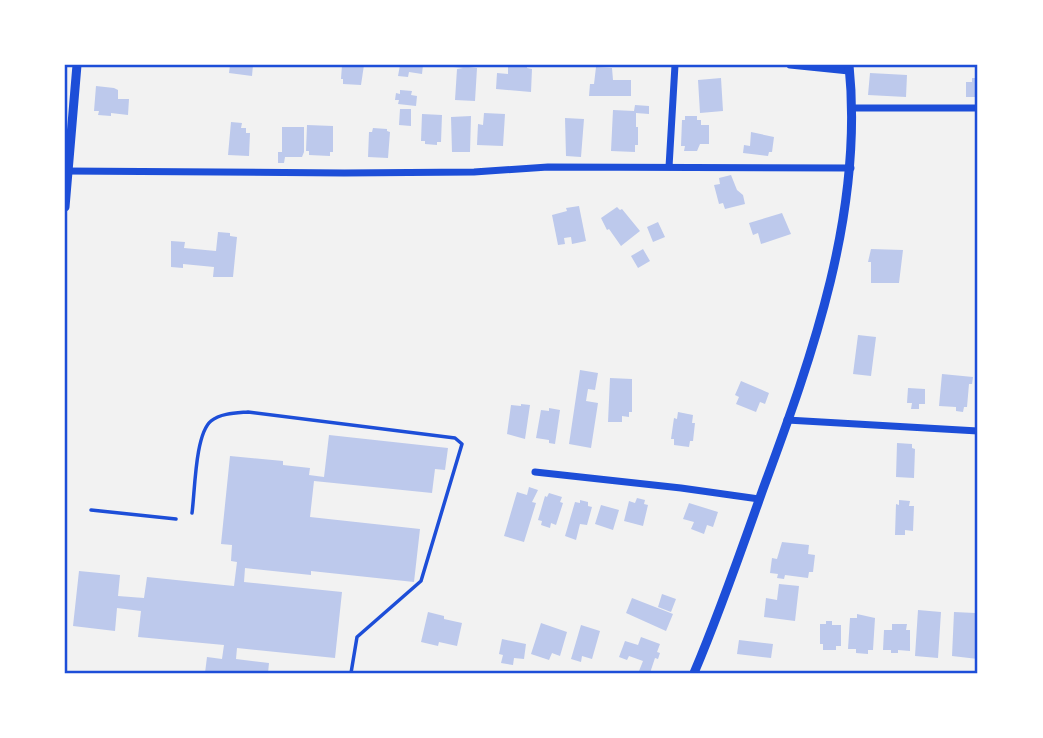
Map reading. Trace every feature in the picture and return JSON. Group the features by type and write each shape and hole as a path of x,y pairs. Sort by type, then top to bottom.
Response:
{"street":[{"path":"65,207 77,65"},
{"path":"669,167 675,65"},
{"path":"694,673 723,605 831,286 851,168 849,68 790,65"},
{"path":"851,107 978,108"},
{"path":"67,171 474,172 548,167 851,168"},
{"path":"787,420 978,431"},
{"path":"535,472 760,499"}],"lane":[{"path":"192,513 201,436 209,422 226,414 248,412 455,438 462,444 421,581 357,637 351,673"},
{"path":"92,510 176,519"}],"building":[{"path":"230,65 253,65 252,76 229,73"},
{"path":"342,65 364,65 361,85 343,84"},
{"path":"400,65 423,65 422,74 409,72 408,77 398,76"},
{"path":"527,65 527,68 532,69 531,92 496,89 497,73 508,74 508,67"},
{"path":"453,67 477,68 475,101 455,100 457,69 463,68"},
{"path":"596,67 612,68 613,80 631,80 631,96 589,96"},
{"path":"870,73 907,75 906,97 868,95"},
{"path":"721,78 723,111 700,113 698,80"},
{"path":"972,78 978,78 978,97 966,97 966,82 972,82"},
{"path":"96,86 114,88 118,90 118,99 129,99 128,115 98,115 99,111 94,111"},
{"path":"400,90 412,91 411,95 417,96 416,106 398,104 399,100 395,100 396,93 400,94"},
{"path":"635,105 649,106 649,114 636,113 638,145 635,145 635,152 611,151 613,110 634,111"},
{"path":"400,109 411,109 411,126 399,125"},
{"path":"484,113 505,114 503,146 477,145 478,124 483,125"},
{"path":"422,114 442,115 441,142 437,142 437,145 421,141"},
{"path":"471,116 470,152 452,152 451,117"},
{"path":"685,116 697,116 701,125 709,125 709,144 700,144 697,151 684,151 685,146 681,146 682,120 685,120"},
{"path":"565,118 584,119 581,157 566,156"},
{"path":"231,122 242,123 241,128 246,128 246,133 250,133 249,156 228,155"},
{"path":"307,125 333,126 333,152 330,152 330,156 309,155 309,151 306,151"},
{"path":"282,127 304,127 304,152 302,157 285,157 284,163 278,163 278,152 282,152"},
{"path":"373,128 387,129 390,132 388,158 368,157 369,132 372,132"},
{"path":"751,132 774,137 772,152 769,152 768,156 743,153 744,145 750,146"},
{"path":"731,175 737,190 743,195 745,204 725,209 723,203 719,204 714,185 720,184 719,178"},
{"path":"579,206 586,241 572,244 571,237 564,238 565,244 558,245 552,215 567,211 566,208"},
{"path":"617,207 622,209 640,231 621,246 601,218"},
{"path":"782,213 791,234 761,244 758,233 753,235 749,223"},
{"path":"658,222 665,237 653,242 647,227"},
{"path":"218,232 237,237 233,277 213,277 214,267 183,264 183,268 171,267 171,241 185,242 184,248 216,251"},
{"path":"643,249 650,261 638,268 631,256"},
{"path":"871,249 903,250 899,283 871,283 871,262 868,262"},
{"path":"858,335 876,337 871,376 853,374"},
{"path":"580,370 598,373 595,390 588,389 586,401 598,403 591,448 569,444"},
{"path":"942,374 973,377 972,384 969,384 967,407 964,407 963,412 956,411 956,407 939,406"},
{"path":"610,378 632,379 632,412 629,412 629,417 622,416 622,422 608,422"},
{"path":"741,381 769,393 765,404 760,402 756,412 736,404 739,397 735,395"},
{"path":"908,388 925,389 925,404 919,404 919,409 911,409 912,403 907,403"},
{"path":"511,405 530,405 525,439 507,434"},
{"path":"549,408 560,410 555,444 536,438 541,410 549,411"},
{"path":"678,412 693,415 693,441 690,441 689,447 674,445 674,439 671,439 674,418 677,419"},
{"path":"329,435 448,448 445,470 435,469 432,493 314,481 310,517 420,529 414,582 311,571 311,575 245,568 244,582 342,592 335,658 237,648 236,659 269,663 268,673 205,673 207,657 222,659 224,645 138,637 141,611 117,608 115,631 73,626 79,571 120,575 118,596 144,598 147,577 234,586 237,562 231,561 232,545 221,544 230,456 283,461 283,465 310,468 309,475 324,477"},
{"path":"897,443 912,444 915,449 914,478 896,477"},
{"path":"529,487 538,490 532,502 536,503 524,542 504,536 517,492 527,495"},
{"path":"549,493 562,497 560,502 563,503 556,525 551,523 550,528 541,525 542,521 538,520 545,496"},
{"path":"637,498 645,500 644,504 648,505 643,526 624,521 629,501 635,503"},
{"path":"580,500 588,502 588,506 592,507 587,525 580,524 576,540 565,536 575,502 580,503"},
{"path":"899,500 910,501 909,506 914,506 913,531 905,530 905,535 895,535 896,504 899,505"},
{"path":"689,503 718,512 713,527 707,525 704,534 691,529 694,522 683,519"},
{"path":"601,505 619,510 613,530 595,524"},
{"path":"782,542 809,545 808,554 815,555 813,572 809,572 808,578 785,575 784,579 777,578 778,574 770,573 772,558 777,559"},
{"path":"779,584 799,586 795,621 764,617 766,598 777,600"},
{"path":"662,594 676,599 671,612 658,607"},
{"path":"632,598 673,614 666,631 626,613"},
{"path":"918,610 941,612 938,658 915,656"},
{"path":"428,612 462,623 457,646 421,642"},
{"path":"954,612 975,613 975,623 978,623 978,659 952,656"},
{"path":"857,614 875,618 873,650 868,650 868,654 848,649 850,618 857,618"},
{"path":"826,621 832,621 832,625 841,625 841,646 836,646 836,650 823,650 823,644 820,644 820,624 826,624"},
{"path":"541,623 567,632 560,656 552,653 549,660 531,654"},
{"path":"892,624 907,624 906,630 910,630 910,651 898,650 898,653 891,653 891,650 883,650 884,630 892,630"},
{"path":"581,625 600,631 592,659 582,656 581,662 571,659"},
{"path":"641,637 660,644 658,659 655,658 650,673 639,671 643,661 629,656 627,660 619,657 625,641 638,645"},
{"path":"502,639 526,644 524,659 514,658 513,665 501,663 503,655 499,654"},
{"path":"739,640 773,644 771,658 737,654"}]}
